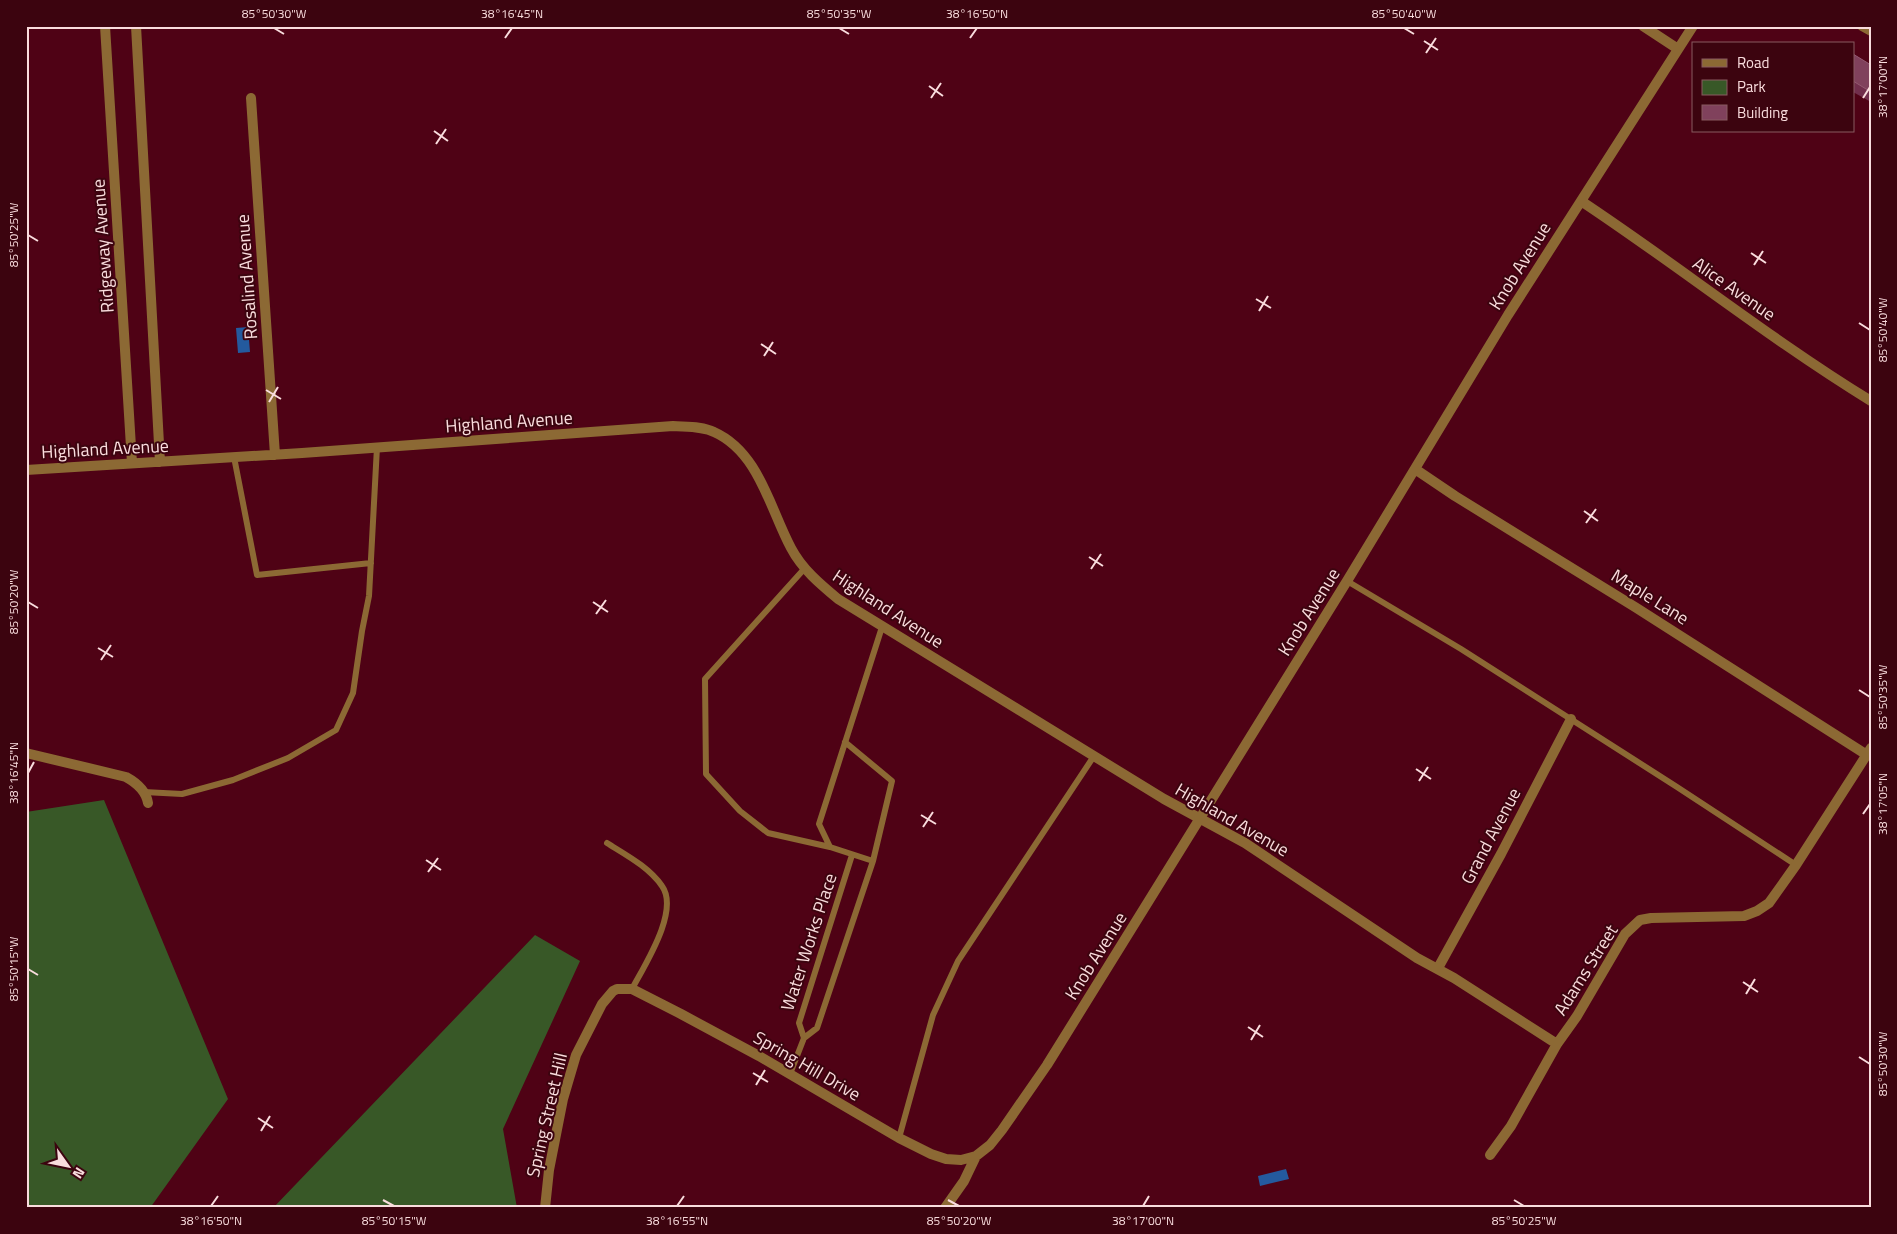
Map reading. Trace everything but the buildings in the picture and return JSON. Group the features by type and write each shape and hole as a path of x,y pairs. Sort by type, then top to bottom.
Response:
{"street":[{"name":"Ridgeway Avenue","path":"105,26 132,463"},
{"path":"136,26 160,462"},
{"path":"1644,26 1678,49"},
{"name":"Knob Avenue","path":"945,1208 964,1181 976,1156 990,1145 1002,1130 1042,1073 1347,581 1508,315 1693,26"},
{"path":"1862,26 1871,31"},
{"name":"Rosalind Avenue","path":"251,98 275,454"},
{"name":"Alice Avenue","path":"1581,201 1630,234 1718,299 1810,362 1871,400"},
{"name":"Highland Avenue","path":"26,470 673,426 695,427 713,432 742,452 753,468 792,549 805,568 838,599 1164,799 1245,844 1417,958 1438,968 1558,1044"},
{"name":"Maple Lane","path":"1414,469 1869,751"},
{"name":"Grand Avenue","path":"1438,968 1501,854 1570,719"},
{"name":"Adams Street","path":"1490,1155 1511,1126 1625,934 1640,920 1681,916 1729,918 1752,913 1769,903 1796,865 1869,751"},
{"path":"26,753 126,777 135,782 144,792 148,803"},
{"name":"Spring Hill Drive","path":"628,989 681,1014 790,1074 898,1138 931,1154 946,1160 961,1160 976,1156"},
{"name":"Spring Street Hill","path":"544,1208 549,1170 563,1099 576,1055 602,1004 613,991 628,989"}],"lane":[{"path":"144,792 182,794 233,780 288,758 336,730 353,693 369,596 377,447"},
{"path":"234,457 257,575 371,563"},
{"path":"805,568 705,679 706,774 740,811 768,833 830,847"},
{"path":"1347,581 1461,649 1796,865"},
{"name":"Water Works Place","path":"872,861 830,847 819,824 882,627"},
{"name":"Water Works Place","path":"790,1074 804,1038 817,1028 872,861 892,781 846,742"},
{"path":"898,1138 933,1016 958,961 1094,756"},
{"path":"607,843 652,874 663,887 666,899 660,935 628,989"},
{"name":"Water Works Place","path":"804,1038 798,1023 852,855"}],"green space":[{"path":"104,800 228,1099 150,1208 26,1208 26,812"},
{"path":"535,935 580,961 503,1129 517,1208 273,1208"}],"water":[{"path":"248,327 250,352 238,353 236,328"},
{"path":"1286,1169 1289,1179 1260,1186 1258,1176"}]}
